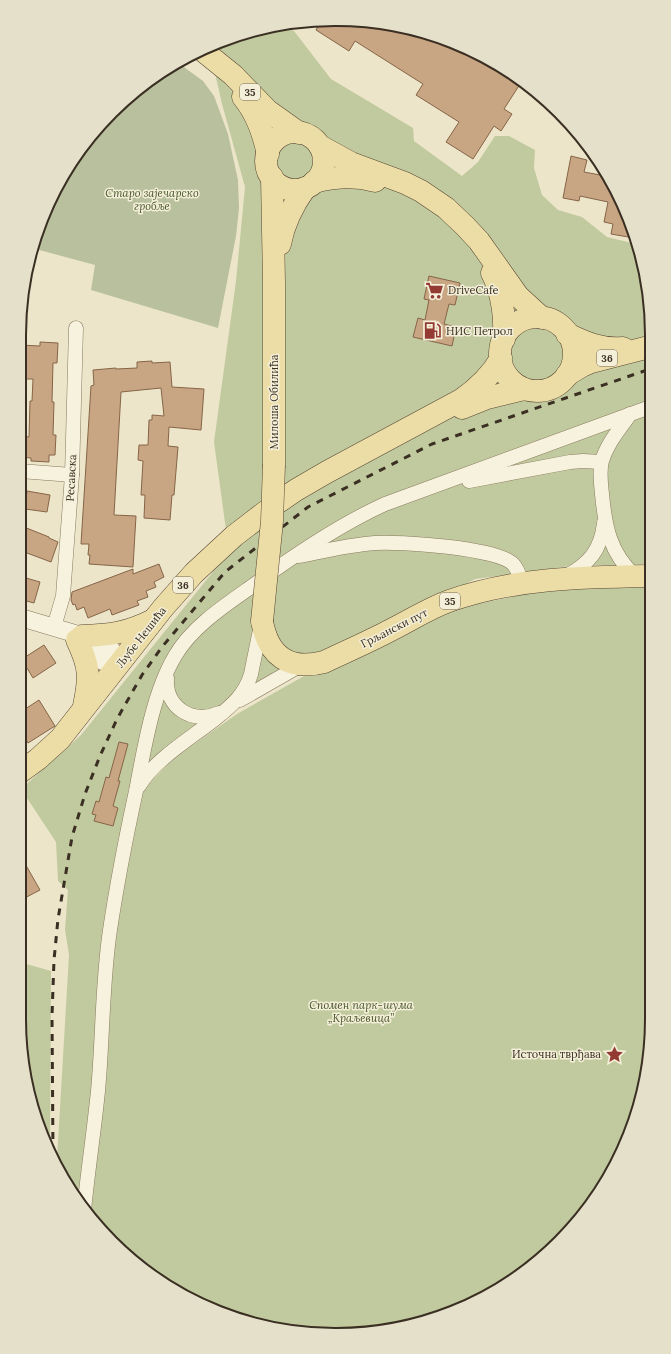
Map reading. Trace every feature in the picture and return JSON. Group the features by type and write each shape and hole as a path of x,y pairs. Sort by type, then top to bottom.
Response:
{"main road":[{"name":"35","path":"207,54 233,75 268,110 300,132 312,138 320,146 323,154 323,165 319,176 309,185"},
{"name":"35","path":"201,57 223,75 240,92 253,109 264,136 268,154 268,168 272,177"},
{"path":"268,154 272,145 278,138 287,133 300,132"},
{"path":"320,146 351,163 386,175 420,191 441,205 473,234 494,260 513,290 522,301 542,318 558,324 567,334 572,342 574,352 573,362 567,375"},
{"path":"272,177 276,182 286,188 296,189 339,177 366,178 409,195 445,218 462,234 482,257 498,284 504,311 502,348 503,367 509,378 524,389"},
{"name":"Милоша Обилића","path":"272,177 274,282 274,465 272,521"},
{"name":"Милоша Обилића","path":"274,282 286,220 309,185"},
{"name":"36","path":"374,447 461,400 469,394 488,377 512,328 531,318 542,318"},
{"path":"567,334 592,345 608,349 645,344"},
{"name":"36","path":"374,447 487,398 524,389 536,391 549,389 561,383 567,375 591,362 645,348"},
{"name":"Љубе Нешића","path":"26,768 56,743 154,620 194,574 246,527 296,490 374,447"},
{"name":"Грљански пут","path":"272,521 262,621 267,641 276,653 287,661 302,664 313,665 324,662 388,632 432,608 488,589 562,578 643,576"},
{"path":"71,634 97,635 127,631 154,620"},
{"path":"71,634 88,666 89,678 84,708"}],"street":[{"name":"Ресавска","path":"71,634 63,596 72,475 76,328"},
{"path":"85,1200 98,1090 104,976 121,864 153,712 167,673 179,650 198,629 231,601 291,558 363,514 385,504 430,489 645,409"},
{"path":"630,414 611,440 601,462 600,480 604,519 608,535 618,557 627,569 643,576"},
{"path":"430,489 570,462 601,462"},
{"path":"26,471 72,475"},
{"path":"562,578 583,567 593,555 601,538 604,519"},
{"path":"291,558 351,546 370,544 424,544 475,551 503,558 517,568 522,583"},
{"path":"26,619 71,634 90,654 99,660 106,664 119,664"},
{"path":"167,673 166,684 169,694 174,704 186,713 208,717 228,708 242,694 249,682 262,621"},
{"path":"136,792 148,772 228,708 250,694 286,675 302,664"}],"green space":[{"name":"Спомен парк-шума „Краљевица”","path":"292,29 331,79 413,128 414,141 462,176 478,162 495,136 509,136 535,150 534,168 542,195 558,210 582,217 607,237 631,243 639,275 642,295 645,336 645,564 571,566 475,579 192,728 143,790 173,759 237,714 304,676 457,608 556,588 645,586 645,1018 639,1079 629,1118 604,1173 593,1190 568,1223 540,1251 507,1276 472,1296 435,1312 396,1322 376,1325 336,1328 275,1322 236,1312 181,1287 147,1264 131,1251 103,1223 78,1190 57,1153 69,955 65,930 68,890 58,881 56,842 26,797 26,784 81,735 229,552 214,442 236,281 245,187 222,104 210,53 236,42 275,32"},
{"name":"Старо зајечарско гробље","path":"183,66 203,81 214,96 228,134 238,180 239,208 236,236 218,328 91,290 95,265 38,250 50,217 67,181 90,147 103,131 131,103 147,90"},
{"path":"26,964 51,971 50,1137 42,1118 32,1079 29,1059 26,1018"}],"building":[{"path":"336,26 376,29 396,32 435,42 454,50 490,67 519,86 504,109 512,114 501,131 494,126 473,159 446,142 459,122 416,95 423,84 355,41 349,51 316,30 318,27"},
{"path":"571,156 587,160 584,172 600,175 613,199 629,237 611,234 613,224 604,222 608,202 580,196 579,201 563,198"},
{"path":"429,276 460,283 455,305 449,304 444,324 456,327 452,346 413,337 418,318 425,320 429,300 424,299"},
{"path":"40,342 58,343 57,363 53,363 52,402 54,402 53,435 56,435 55,455 49,455 49,462 31,461 31,458 26,458 26,437 29,437 30,401 32,401 33,379 26,379 26,345 40,346"},
{"path":"152,361 152,363 170,362 172,387 204,389 201,430 169,427 168,446 178,447 174,495 172,495 170,520 144,518 145,495 141,495 143,461 138,460 139,445 148,445 149,420 152,420 152,415 164,416 161,388 121,392 114,515 136,516 133,567 89,564 89,544 81,544 91,386 94,385 93,370 137,368 137,362"},
{"path":"27,491 50,495 47,512 26,509"},
{"path":"26,528 58,542 51,562 26,553"},
{"path":"159,564 164,577 154,582 156,587 146,591 148,597 137,601 139,605 112,615 110,609 88,618 84,607 77,610 75,604 73,605 71,600 72,592 133,569 133,574"},
{"path":"26,578 40,582 34,603 26,601"},
{"path":"44,645 56,663 33,678 26,669 26,657"},
{"path":"39,700 55,726 28,743 26,740 26,708"},
{"path":"119,742 128,744 113,806 118,808 113,826 94,821 96,815 92,814 96,801 99,802 106,777 109,778"},
{"path":"26,865 40,890 26,897"}],"railway":[{"path":"53,1144 52,1016 54,960 58,919 72,837 85,794 117,719 142,675 162,647 225,572 308,507 432,444 645,371"}],"place":[{"name":"DriveCafe","path":"435,290"},
{"name":"НИС Петрол","path":"433,331"},
{"name":"Источна тврђава","path":"614,1054"}]}
